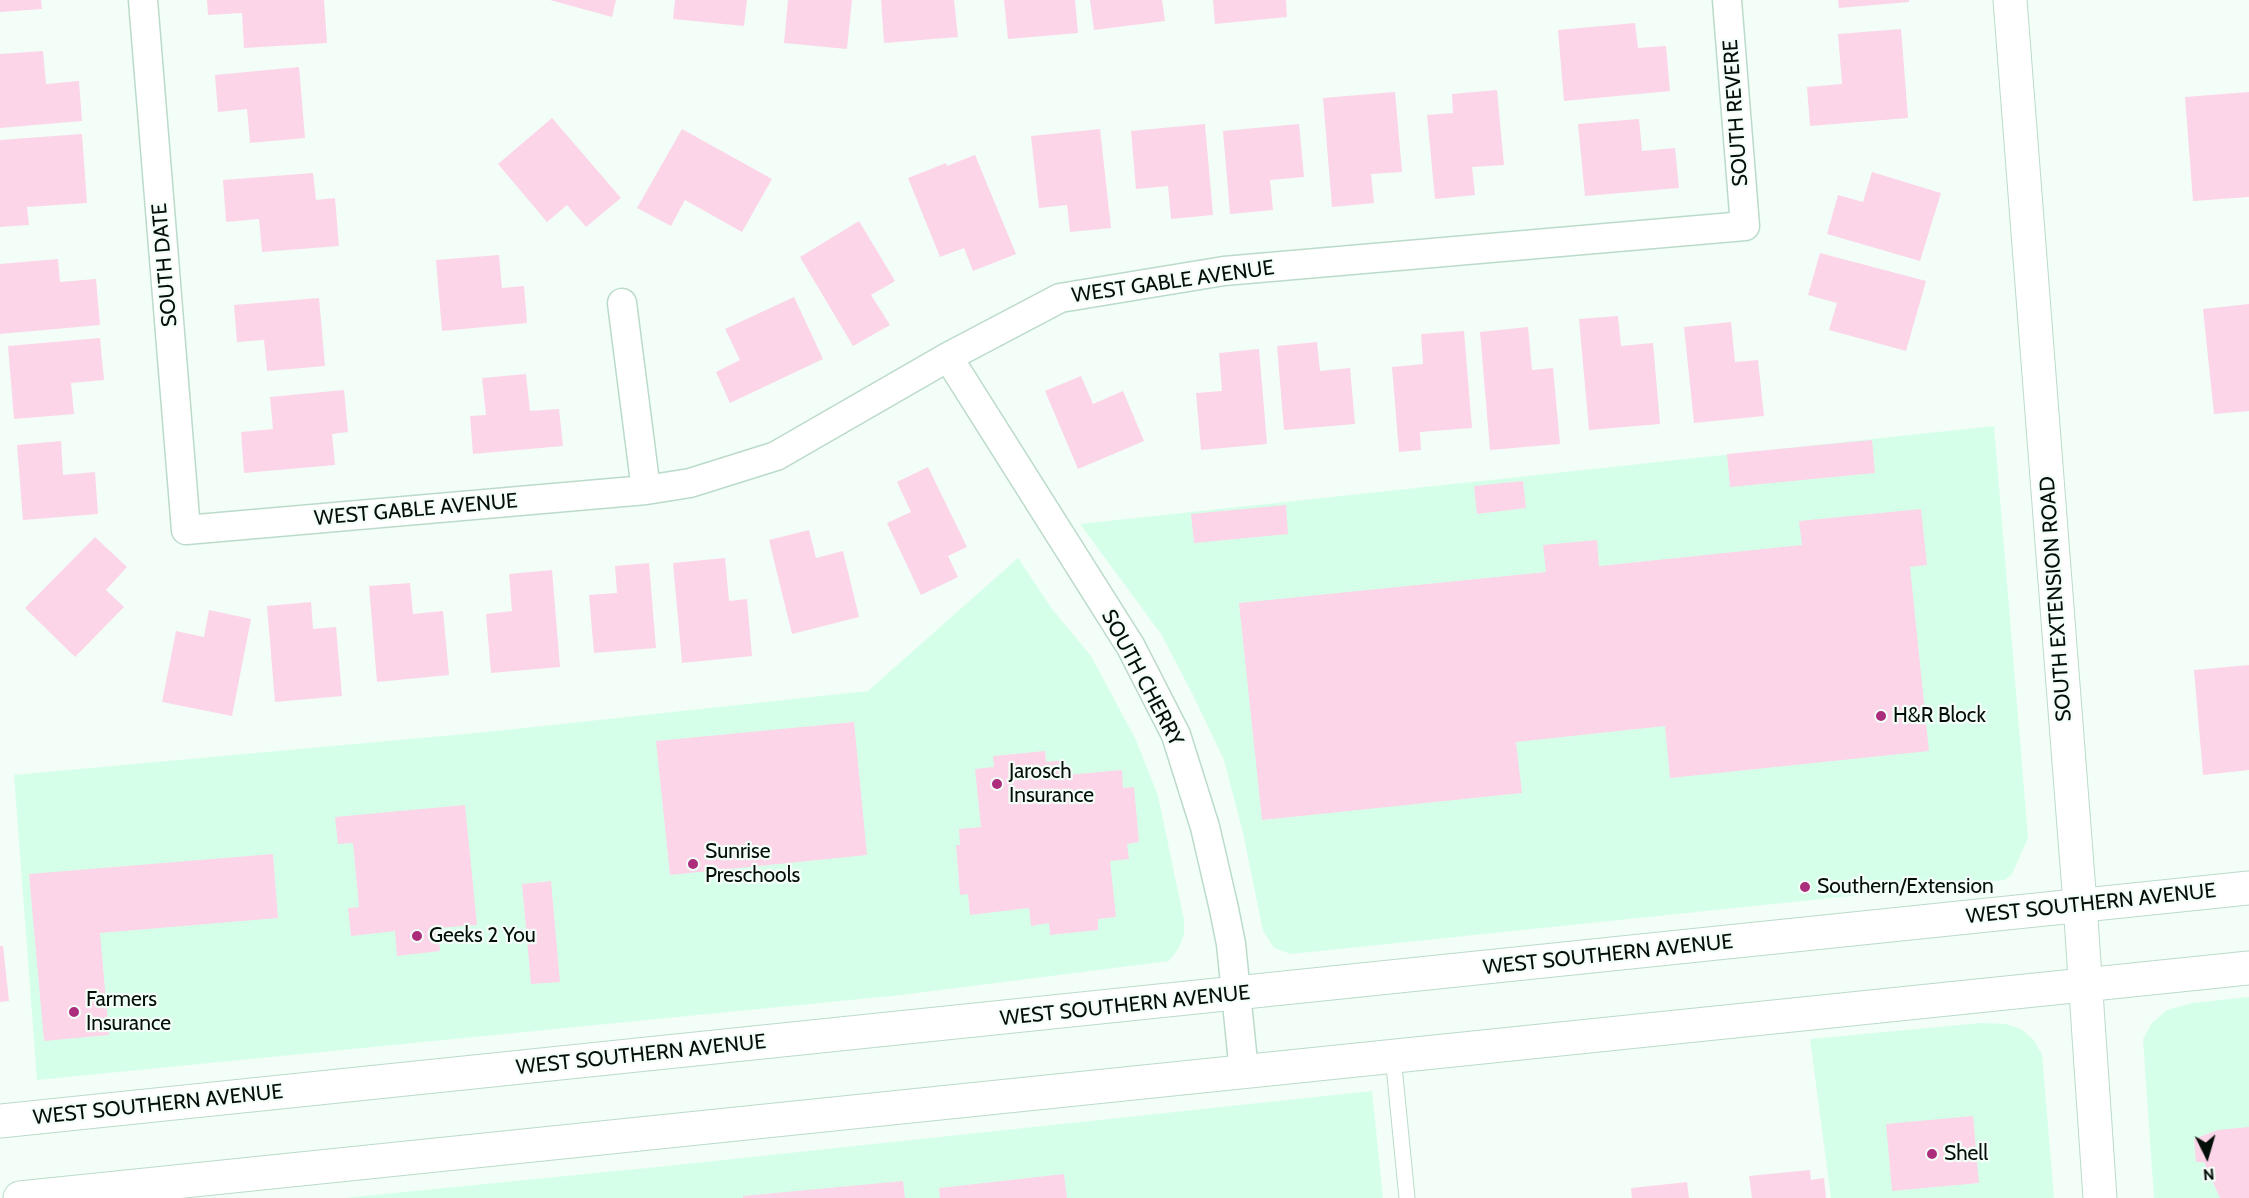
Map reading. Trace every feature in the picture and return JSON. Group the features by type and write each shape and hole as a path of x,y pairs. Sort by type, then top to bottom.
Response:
{"main road":[{"name":"SOUTH EXTENSION ROAD","path":"2010,0 2080,904 2100,1198"},
{"name":"WEST SOUTHERN AVENUE","path":"0,1121 2249,888"},
{"path":"20,1198 2249,968"}],"street":[{"name":"SOUTH DATE","path":"143,0 186,530"},
{"name":"SOUTH REVERE","path":"1727,0 1745,226"},
{"name":"WEST GABLE AVENUE","path":"186,530 646,490 690,483 776,456 948,357 1060,298 1224,271 1745,226"},
{"path":"622,303 646,490"},
{"name":"SOUTH CHERRY","path":"948,357 1131,647 1176,735 1204,827 1224,909 1244,1072"}],"lane":[{"path":"1393,1056 1407,1198"}],"shaded area":[{"path":"1994,426 2028,838 2012,874 2005,880 1291,954 1274,948 1263,931 1243,833 1224,760 1161,634 1080,524"},
{"path":"1018,558 1052,609 1091,656 1136,740 1158,796 1184,920 1184,935 1169,961 901,995 37,1080 14,775 487,732 868,691"},
{"path":"2249,997 2249,1198 2154,1198 2143,1039 2152,1023 2167,1010 2193,1003"},
{"path":"1981,1023 2006,1024 2021,1029 2034,1040 2042,1055 2054,1198 1831,1198 1810,1039"},
{"path":"1372,1091 1383,1198 344,1198 667,1166"}],"building":[{"path":"0,0 41,0 42,9 0,12"},
{"path":"207,0 324,0 327,43 244,48 242,13 208,15"},
{"path":"550,0 616,0 612,17"},
{"path":"675,0 747,0 744,26 673,19"},
{"path":"788,0 852,0 847,49 784,43"},
{"path":"881,0 954,0 958,37 884,43"},
{"path":"1004,0 1075,0 1078,33 1008,39"},
{"path":"1090,0 1162,0 1165,21 1094,30"},
{"path":"1213,0 1286,0 1287,17 1215,24"},
{"path":"1838,0 1909,0 1909,2 1839,8"},
{"path":"1635,23 1638,48 1666,46 1670,91 1564,101 1558,30"},
{"path":"1901,29 1908,118 1810,126 1807,87 1842,84 1838,34"},
{"path":"43,51 46,84 79,81 82,121 0,128 0,54"},
{"path":"299,67 305,138 250,143 247,109 218,112 215,75"},
{"path":"1497,90 1504,165 1472,167 1475,195 1435,199 1427,115 1453,113 1452,94"},
{"path":"1395,92 1402,172 1371,174 1374,203 1332,207 1323,98"},
{"path":"2249,92 2249,197 2193,201 2185,97"},
{"path":"552,118 621,198 586,227 567,205 547,222 498,164"},
{"path":"1639,119 1642,151 1675,148 1679,188 1585,196 1578,124"},
{"path":"1205,124 1213,215 1171,219 1168,186 1136,189 1131,131"},
{"path":"1299,124 1304,177 1270,180 1273,210 1230,214 1223,131"},
{"path":"682,129 772,179 742,232 685,200 671,226 637,208"},
{"path":"1100,129 1111,228 1070,232 1067,205 1039,208 1031,136"},
{"path":"82,134 87,203 27,207 29,225 0,227 0,140"},
{"path":"975,155 1016,254 973,271 964,248 940,257 908,178 946,163 947,166"},
{"path":"1872,172 1941,193 1920,261 1827,234 1838,195 1863,202"},
{"path":"313,173 316,200 335,198 339,246 262,252 259,219 226,222 223,180"},
{"path":"859,221 895,281 871,295 890,325 853,346 800,257"},
{"path":"1820,253 1926,281 1906,351 1829,330 1837,303 1808,295"},
{"path":"499,255 502,288 524,286 527,323 442,331 436,260"},
{"path":"58,259 60,282 96,279 100,325 0,334 0,264"},
{"path":"794,297 823,359 730,403 716,372 740,360 725,329"},
{"path":"319,298 325,366 267,371 264,340 237,342 234,305"},
{"path":"2249,304 2249,411 2214,414 2203,309"},
{"path":"1618,316 1621,346 1653,343 1660,424 1589,430 1579,319"},
{"path":"1731,322 1735,362 1758,360 1764,416 1694,423 1684,327"},
{"path":"1528,327 1532,370 1553,368 1560,444 1490,450 1480,332"},
{"path":"1464,331 1472,428 1420,432 1421,450 1399,452 1392,367 1423,364 1421,334"},
{"path":"100,338 104,380 71,383 74,414 14,419 8,346"},
{"path":"1317,342 1320,371 1350,368 1355,424 1284,430 1277,346"},
{"path":"1259,349 1267,444 1201,450 1196,393 1222,391 1219,353"},
{"path":"526,374 530,411 559,409 563,446 473,454 470,416 486,415 482,378"},
{"path":"1081,376 1093,404 1123,391 1144,441 1078,469 1045,391"},
{"path":"344,390 348,432 332,434 335,465 244,473 241,432 273,429 270,397"},
{"path":"1872,440 1875,473 1730,487 1727,454"},
{"path":"61,441 63,475 95,472 98,514 23,520 17,445"},
{"path":"928,467 967,547 948,556 958,577 921,595 887,523 911,512 897,482"},
{"path":"1523,481 1526,508 1477,514 1474,486"},
{"path":"1286,505 1288,534 1194,543 1191,514"},
{"path":"1921,509 1927,565 1910,567 1929,751 1670,778 1665,726 1516,742 1522,793 1262,820 1239,603 1546,572 1543,545 1597,540 1599,566 1802,545 1799,521"},
{"path":"809,530 816,558 843,551 859,617 792,634 769,540"},
{"path":"95,537 127,567 106,590 124,607 75,657 25,608"},
{"path":"725,558 729,601 747,599 752,656 682,663 673,563"},
{"path":"649,563 656,648 594,653 589,595 617,593 615,566"},
{"path":"552,570 560,667 491,673 486,614 512,611 509,574"},
{"path":"410,583 413,614 443,611 449,675 377,682 369,586"},
{"path":"311,602 313,629 336,627 342,696 275,702 267,606"},
{"path":"209,610 251,619 232,716 162,702 176,631 204,637"},
{"path":"2249,665 2249,770 2203,775 2194,670"},
{"path":"854,722 867,855 670,875 656,741"},
{"path":"1045,751 1046,762 1064,760 1066,775 1122,770 1123,788 1134,787 1139,842 1127,844 1129,859 1110,861 1116,917 1098,919 1098,930 1050,935 1049,923 1031,926 1029,908 970,915 968,894 960,895 956,845 960,845 959,829 981,827 975,769 994,767 993,756"},
{"path":"465,805 477,925 438,928 440,951 397,956 395,931 351,936 348,908 359,907 353,843 338,844 335,817"},
{"path":"273,854 278,918 100,933 109,1035 44,1041 29,874"},
{"path":"551,881 560,982 531,984 522,884"},
{"path":"0,946 3,946 9,1001 0,1002"},
{"name":"Shell","path":"1973,1116 1979,1183 1892,1191 1886,1124"},
{"path":"2249,1127 2249,1198 2220,1198 2204,1162 2196,1162 2194,1139 2218,1130"},
{"path":"1810,1170 1811,1180 1824,1178 1826,1198 1752,1198 1749,1176"},
{"path":"1064,1174 1067,1198 940,1198 939,1188"},
{"path":"903,1181 905,1198 743,1198 743,1196"},
{"path":"1687,1182 1689,1198 1632,1198 1631,1188"}],"place":[{"name":"H&R Block","path":"1881,716"},
{"name":"Jarosch Insurance","path":"997,784"},
{"name":"Sunrise Preschools","path":"693,864"},
{"name":"Southern/Extension","path":"1805,887"},
{"name":"Geeks 2 You","path":"417,936"},
{"name":"Farmers Insurance","path":"74,1012"},
{"name":"Shell","path":"1932,1154"}]}
